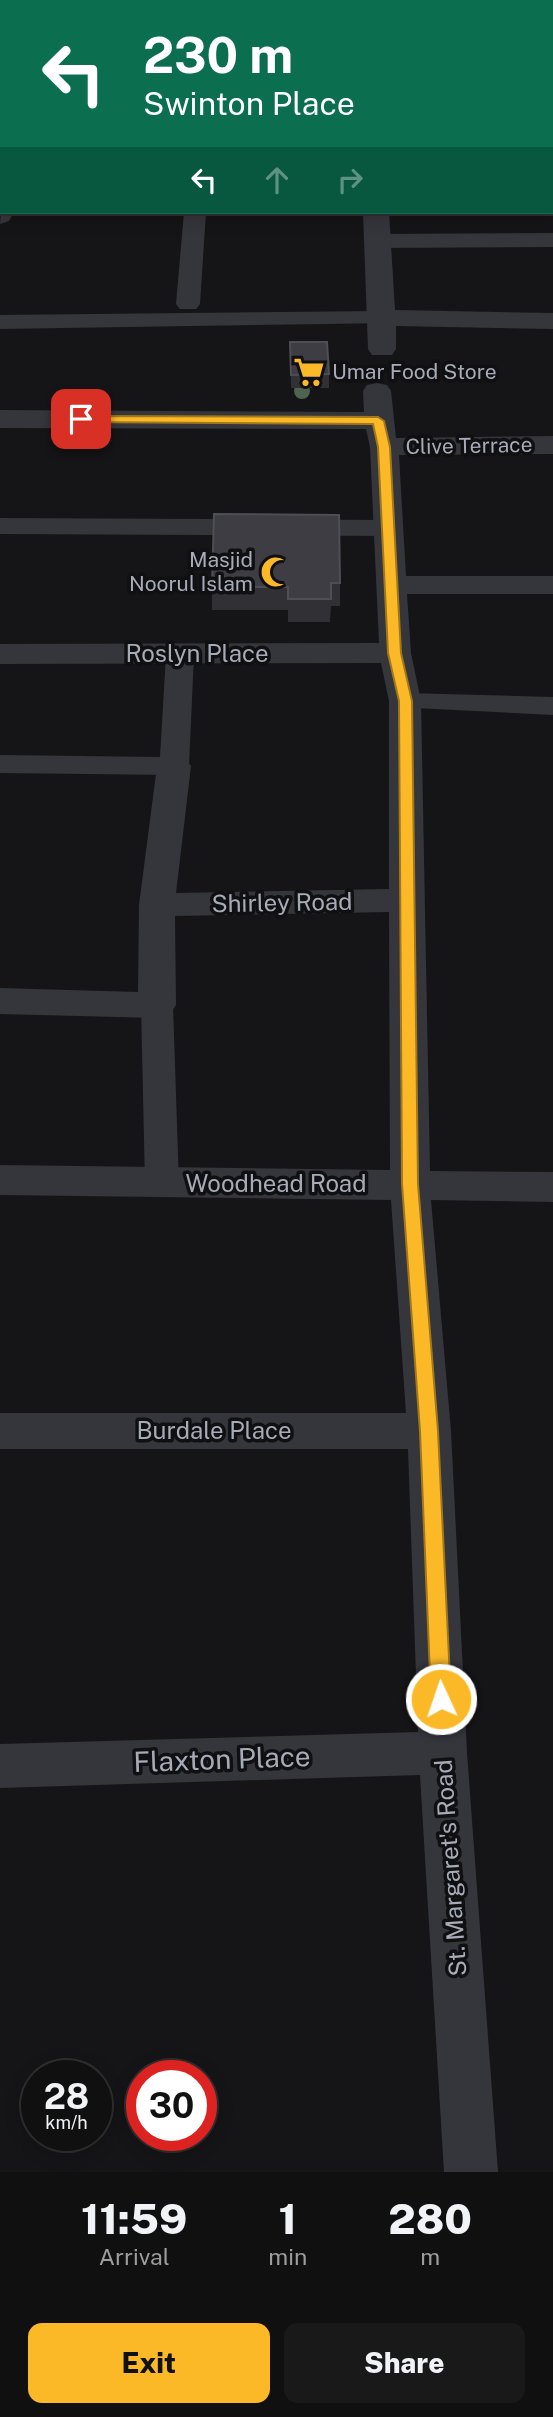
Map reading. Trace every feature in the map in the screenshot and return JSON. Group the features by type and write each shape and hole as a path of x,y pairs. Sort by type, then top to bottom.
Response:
{"street":[{"path":"376,214 374,241 384,318 382,349"},
{"path":"384,318 553,321"},
{"name":"Clive Terrace","path":"0,419 379,420 553,445"},
{"name":"St. Margaret's Road","path":"379,420 395,653 405,701 410,1184 429,1431 443,1753 471,2172"},
{"path":"390,585 553,585"},
{"name":"Roslyn Place","path":"0,654 395,653"},
{"path":"0,1001 157,1005 157,905 174,766"},
{"name":"Shirley Road","path":"157,905 407,901"},
{"name":"Woodhead Road","path":"0,1180 553,1187"},
{"name":"Burdale Place","path":"0,1431 429,1431"},
{"name":"Flaxton Place","path":"0,1766 443,1753"}],"lane":[{"path":"188,304 195,214"},
{"path":"374,241 553,240"},
{"path":"0,322 384,318"},
{"path":"0,526 387,528"},
{"path":"0,764 174,766 180,655"},
{"path":"405,701 553,706"},
{"path":"157,1005 162,1184"}],"building":[{"path":"290,342 327,342 329,374 291,375"},
{"name":"Masjid Noorul Islam","path":"214,514 339,515 340,583 331,583 331,599 288,599 288,587 212,587"}],"place":[{"name":"Umar Food Store","path":"309,372"},
{"name":"Masjid Noorul Islam","path":"276,572"}],"route":[{"path":"81,419 378,421 384,447 395,653 405,701 410,1184 429,1431 441,1699"}]}
